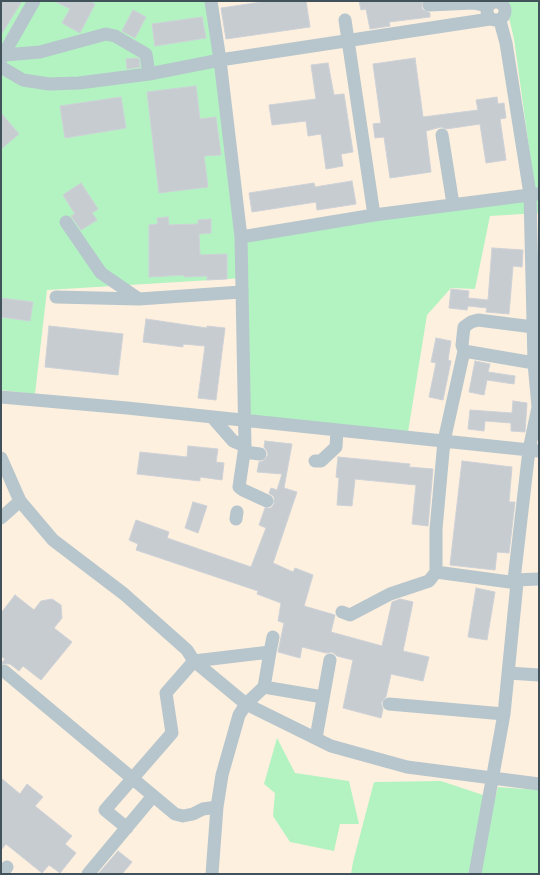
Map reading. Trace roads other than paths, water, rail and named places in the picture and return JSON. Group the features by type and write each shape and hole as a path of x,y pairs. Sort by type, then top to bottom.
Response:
{"lane":[{"path":"3,57 34,1"},
{"path":"211,1 220,60 241,237 244,449 239,487 267,501"},
{"path":"429,5 472,3 496,8"},
{"path":"1,67 23,80 49,84 79,83 149,74 220,60 348,42 496,8"},
{"path":"475,874 504,714 516,581 534,450 538,407 534,363 533,327 535,229 534,194 506,43 496,8"},
{"path":"345,20 374,215"},
{"path":"3,57 40,52 106,34 115,36 146,54 149,74"},
{"path":"442,135 453,204"},
{"path":"241,237 374,215 534,194"},
{"path":"66,222 101,273 139,300"},
{"path":"56,297 139,300 241,292"},
{"path":"342,612 350,615 390,594 429,581 436,572 436,530 444,441 464,351 462,345 464,327 471,322 478,320 533,327"},
{"path":"464,351 534,363"},
{"path":"1,397 534,450"},
{"path":"212,417 233,441 244,449 260,454"},
{"path":"316,461 322,461 336,448 337,430"},
{"path":"1,458 20,501 53,540 124,594 187,650 194,660 246,704 331,746 407,767 539,784"},
{"path":"1,518 20,501"},
{"path":"436,572 516,581 539,579"},
{"path":"212,874 217,807 222,775 239,715 246,704 264,687 273,637"},
{"path":"127,828 105,810 172,733 166,693 194,660 270,652"},
{"path":"316,738 330,660"},
{"path":"4,671 175,814 183,816 193,814 203,809 217,807"},
{"path":"508,673 539,675"},
{"path":"264,687 323,697"},
{"path":"389,704 504,714"},
{"path":"88,874 153,796"}]}
